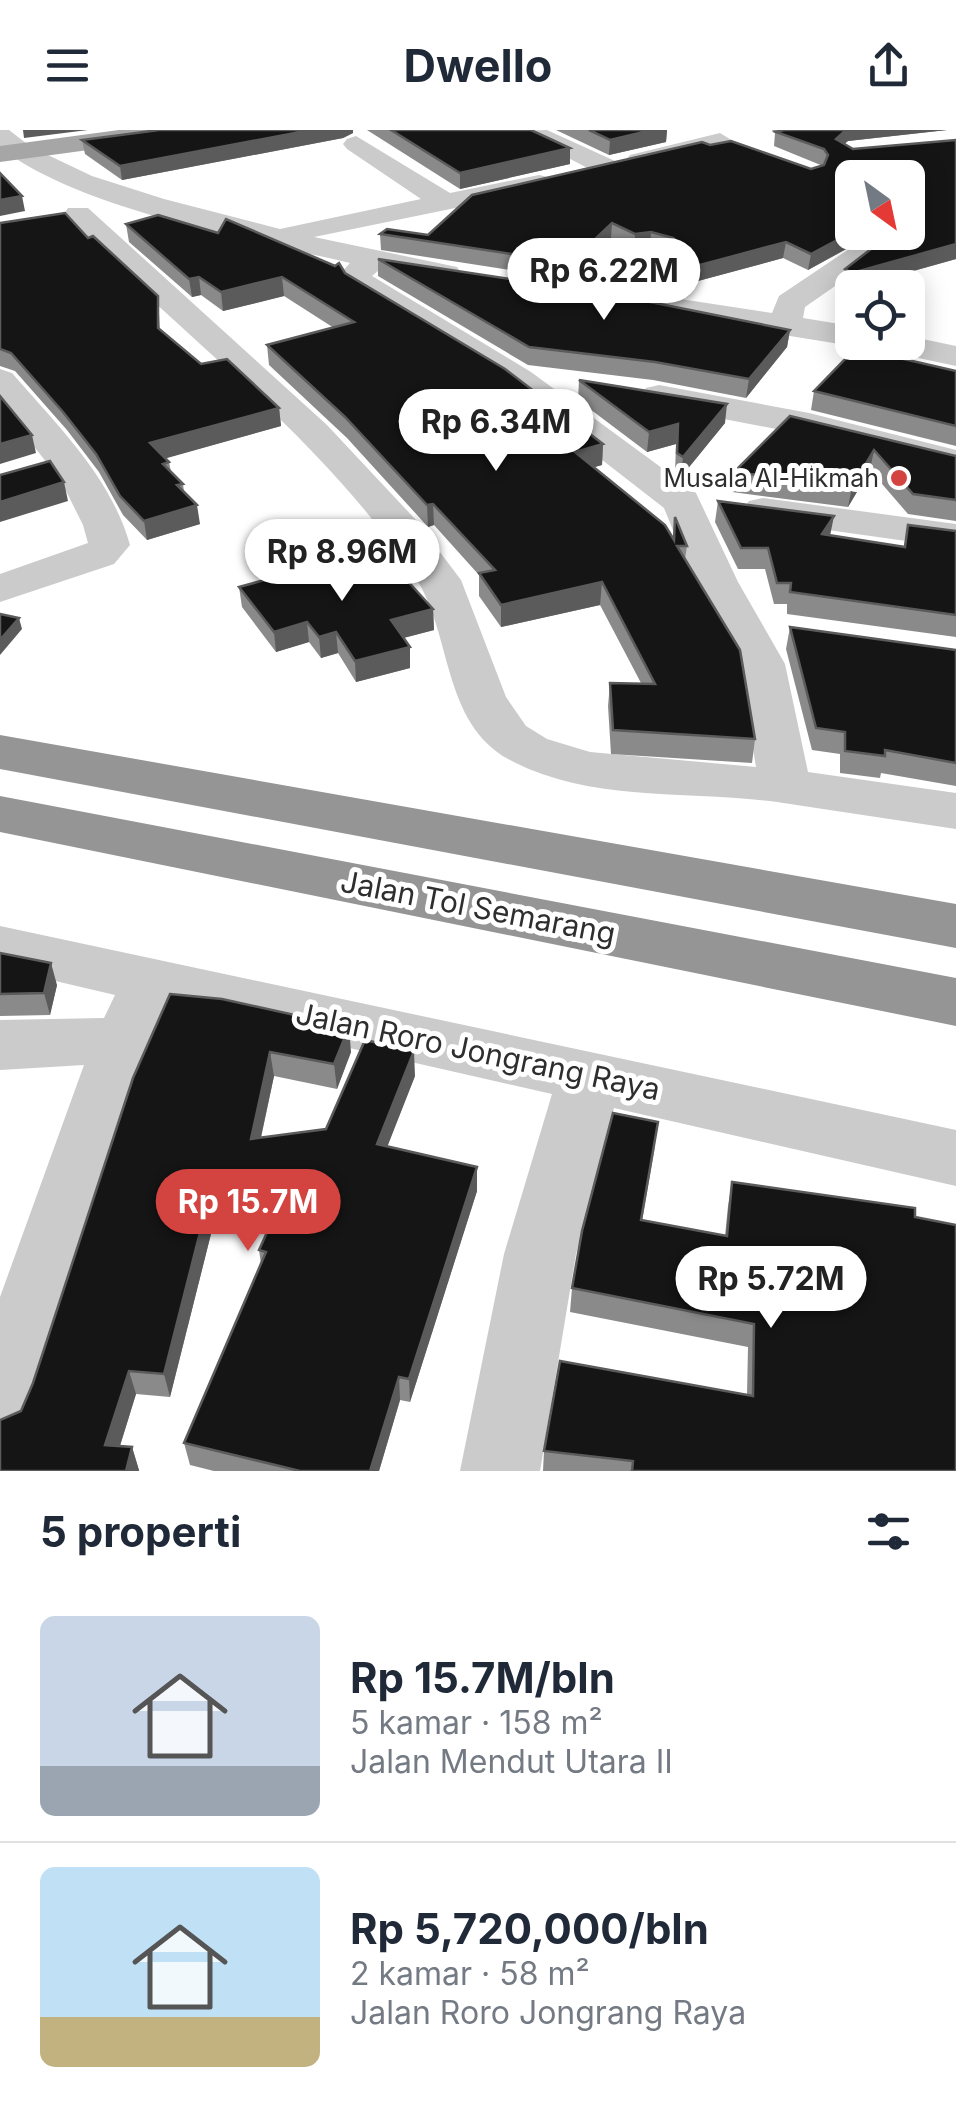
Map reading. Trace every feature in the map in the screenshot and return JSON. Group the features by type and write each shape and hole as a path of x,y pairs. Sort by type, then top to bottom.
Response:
{"highway":[{"path":"0,752 956,926"},
{"name":"Jalan Tol Semarang","path":"0,814 956,1002"}],"main road":[{"path":"7,149 120,130"},
{"path":"7,149 178,130"}],"street":[{"path":"356,144 434,196 729,144 693,130"},
{"path":"529,131 606,168"},
{"path":"7,149 144,203 376,262 478,278"},
{"path":"266,234 434,196 576,156"},
{"path":"144,203 69,216 215,339 338,454 441,583 472,679 500,726 526,749 606,770 785,786 956,811"},
{"path":"784,325 790,303 863,253"},
{"path":"624,300 671,271 647,259"},
{"path":"376,262 354,274 359,281 519,378 682,502 716,582 762,664 785,786"},
{"path":"588,294 835,333"},
{"path":"925,350 956,356"},
{"path":"519,378 596,388"},
{"path":"0,589 100,555 109,544 108,530 49,464 4,392"},
{"path":"634,392 808,424 956,462"},
{"path":"682,502 956,536"},
{"path":"742,625 800,633"},
{"name":"Jalan Roro Jongrang Raya","path":"0,948 956,1158"},
{"path":"0,1074 95,1041 151,983"},
{"path":"0,1044 95,1041"},
{"path":"0,1405 95,1041"},
{"path":"500,1471 540,1254 590,1076"}],"building":[{"path":"159,130 311,130 120,166 82,140"},
{"path":"391,130 531,130 570,148 460,173"},
{"path":"589,130 652,130 610,140"},
{"path":"846,130 836,139 853,149 956,140 956,244 863,270 845,269 870,250 925,250 925,160 835,160 835,241 811,254 786,242 700,265 688,259 690,252 673,238 651,232 635,234 612,223 570,263 380,234 387,229 428,235 472,195 702,142 710,145 731,141 811,169 824,165 828,155 824,149 776,132"},
{"path":"0,173 22,196 0,200"},
{"path":"65,213 88,238 93,236 158,296 158,328 201,364 227,359 279,408 150,443 169,462 163,464 183,484 177,485 197,505 144,521 120,496 96,454 63,412 11,353 0,349 0,223"},
{"path":"158,215 218,233 226,219 335,266 339,263 345,273 505,369 603,444 575,452 665,525 674,540 675,517 687,546 677,546 740,650 755,739 613,730 610,683 655,684 602,582 501,605 479,573 495,570 433,504 427,505 345,417 267,345 354,322 282,277 221,292 199,277 189,279 126,224"},
{"path":"378,259 615,295 790,330 749,379 655,362 529,347"},
{"path":"844,360 908,360 956,371 956,426 814,391"},
{"path":"579,380 727,404 683,457 677,453 678,424 649,432"},
{"path":"0,396 32,435 0,444"},
{"path":"790,416 956,456 956,500 913,494 874,450 852,487 734,472"},
{"path":"50,461 64,482 0,502 0,475"},
{"path":"718,501 834,516 822,534 905,547 908,525 956,531 956,615 790,592 791,583 777,583 768,548 741,548"},
{"path":"384,555 433,609 391,620 410,647 355,661 336,632 319,637 307,622 274,632 239,587 301,570 306,576"},
{"path":"0,614 19,618 0,640"},
{"path":"790,627 956,650 956,763 885,750 885,756 845,751 845,732 816,728"},
{"path":"0,953 51,963 44,993 0,994"},
{"path":"170,994 222,999 349,1027 334,1064 270,1052 251,1139 326,1129 365,1040 414,1051 377,1144 477,1167 409,1379 399,1377 370,1471 300,1471 184,1443 266,1252 259,1250 290,1182 210,1193 164,1374 129,1371 105,1445 132,1447 126,1471 0,1471 0,1420 21,1411 33,1383 133,1078"},
{"path":"613,1113 658,1122 641,1220 727,1236 732,1182 915,1208 915,1217 956,1225 956,1471 632,1471 633,1461 544,1451 560,1361 753,1396 754,1324 572,1288 582,1231"}],"place":[{"name":"Musala Al-Hikmah","path":"899,478"}]}
